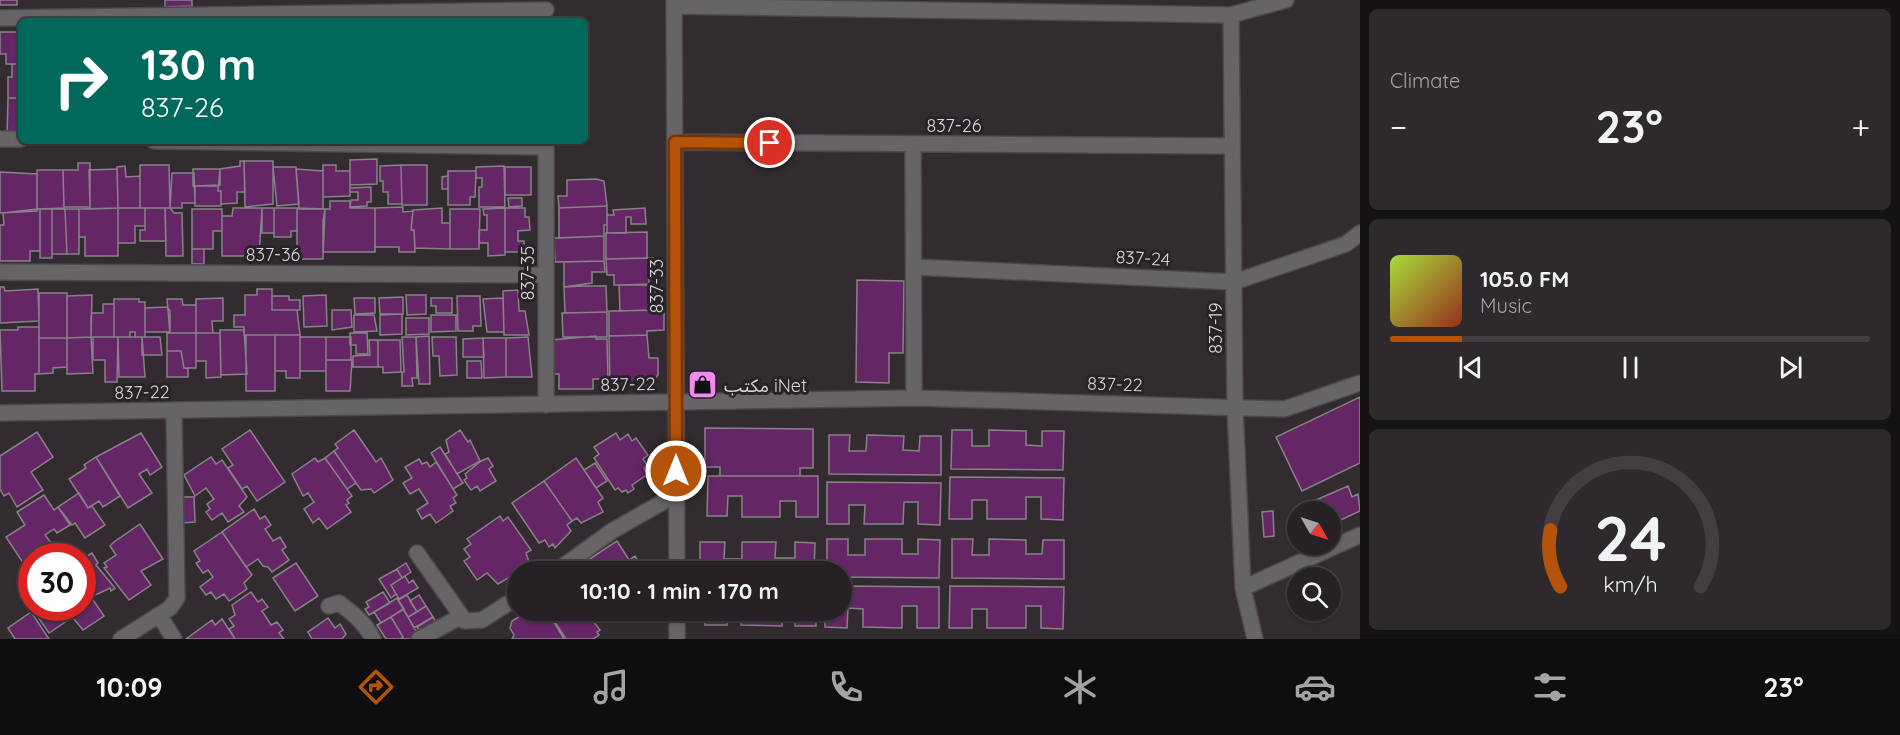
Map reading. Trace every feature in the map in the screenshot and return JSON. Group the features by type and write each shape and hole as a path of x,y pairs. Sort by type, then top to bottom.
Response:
{"street":[{"path":"674,3 1066,6 1231,15 1286,0"},
{"name":"837-33","path":"674,3 677,561"},
{"path":"0,18 546,10"},
{"name":"837-19","path":"1231,15 1235,407 1243,588 1255,639"},
{"path":"0,139 18,139"},
{"name":"837-26","path":"675,142 1232,147"},
{"name":"837-35","path":"546,144 546,405"},
{"path":"913,144 914,398"},
{"name":"837-24","path":"914,267 1234,282 1346,244 1360,233"},
{"name":"837-36","path":"0,272 546,274"},
{"name":"837-22","path":"0,413 914,398 1284,409 1360,383"},
{"path":"121,639 175,604 177,598 174,411"},
{"path":"570,561 612,531 677,494"},
{"path":"1243,588 1360,535"},
{"path":"417,553 465,621 482,620 507,604"},
{"path":"329,606 339,603 357,616 366,625 373,639"},
{"path":"159,615 174,639"},
{"path":"421,639 460,617"},
{"path":"677,621 677,639"}],"building":[{"path":"0,0 17,0 17,5 0,5"},
{"path":"165,0 192,0 192,6 165,7"},
{"path":"0,32 18,32 18,64 6,64 6,54 0,54"},
{"path":"12,64 18,64 18,98 8,98 8,77 12,77"},
{"path":"8,98 18,98 17,136 7,136"},
{"path":"377,159 377,184 350,185 350,160"},
{"path":"240,161 244,161 245,192 237,192 237,203 221,204 221,191 218,191 220,169 240,166"},
{"path":"244,161 273,161 273,204 245,207"},
{"path":"78,163 90,163 90,207 64,207 63,170 78,170"},
{"path":"140,165 169,165 170,208 140,208"},
{"path":"323,165 336,165 336,171 350,171 350,196 323,197"},
{"path":"401,165 402,204 388,204 388,192 383,192 383,181 380,181 380,166"},
{"path":"401,165 427,165 427,205 402,205"},
{"path":"125,166 126,177 140,176 140,208 118,208 117,167"},
{"path":"504,166 505,207 479,207 479,187 482,187 482,178 476,178 476,167"},
{"path":"273,167 296,167 299,204 277,206"},
{"path":"505,167 531,167 531,195 505,195"},
{"path":"117,169 118,208 90,209 89,170"},
{"path":"193,169 220,169 220,185 193,186"},
{"path":"296,169 323,171 323,209 299,209"},
{"path":"37,170 63,170 64,208 37,209"},
{"path":"448,171 476,171 475,197 470,197 470,205 448,205"},
{"path":"0,172 37,174 37,211 0,213"},
{"path":"172,173 194,173 195,203 182,203 182,208 170,208"},
{"path":"448,176 448,189 442,189 442,177"},
{"path":"567,180 604,181 607,206 559,208 558,196 567,196"},
{"path":"195,186 218,186 218,191 221,191 221,206 195,206"},
{"path":"371,187 371,202 367,202 367,206 350,207 351,200 358,200 358,192 350,192 350,188"},
{"path":"508,198 522,198 522,206 509,207"},
{"path":"330,201 350,201 350,208 375,208 375,252 323,252 323,221 325,209 330,209"},
{"path":"607,206 607,225 604,225 604,236 559,238 559,208"},
{"path":"403,207 403,212 413,211 411,230 414,230 415,252 399,252 399,247 375,247 375,208"},
{"path":"118,208 145,208 145,226 135,226 135,243 118,243"},
{"path":"118,208 118,256 85,256 85,237 79,237 79,209"},
{"path":"145,208 165,208 166,241 140,241 140,230 145,230"},
{"path":"165,208 170,208 174,213 182,213 183,256 166,256"},
{"path":"233,208 262,208 259,256 222,256 222,216 232,216"},
{"path":"262,208 274,208 274,233 262,233"},
{"path":"274,208 297,208 297,231 291,231 291,237 274,237"},
{"path":"297,208 325,209 323,259 297,259"},
{"path":"442,208 442,223 450,223 450,249 415,248 414,230 411,230 413,210"},
{"path":"505,208 505,255 488,256 488,243 479,243 479,230 487,230 487,215 484,215 483,209"},
{"path":"505,208 525,208 525,217 529,217 530,230 518,231 518,241 524,241 524,252 505,252"},
{"path":"645,208 646,224 631,224 631,217 626,217 626,233 607,233 607,215 614,215 613,210"},
{"path":"40,209 40,251 30,251 30,261 0,261 0,225 4,225 3,213"},
{"path":"40,209 52,209 52,258 40,258"},
{"path":"52,209 65,209 67,254 52,254"},
{"path":"65,209 79,209 79,254 67,254"},
{"path":"192,209 222,209 222,231 213,231 213,249 192,249"},
{"path":"450,209 480,209 479,249 450,249"},
{"path":"647,232 647,258 606,259 606,233"},
{"path":"604,236 604,261 555,262 554,238"},
{"path":"192,249 204,249 204,264 192,264"},
{"path":"653,258 653,272 649,272 649,285 614,285 614,275 607,275 606,259"},
{"path":"604,261 605,272 592,272 592,283 564,287 564,262"},
{"path":"857,280 904,281 903,353 889,353 889,383 856,382"},
{"path":"656,284 656,295 650,295 650,310 620,311 619,285"},
{"path":"606,286 607,312 565,313 564,287"},
{"path":"0,287 4,287 5,291 38,289 39,321 0,323"},
{"path":"257,289 272,289 272,310 297,310 300,335 244,335 244,327 234,327 234,315 245,315 245,295 257,295"},
{"path":"518,290 519,311 525,311 529,335 504,335 503,291"},
{"path":"39,293 67,293 67,338 39,338"},
{"path":"92,295 91,337 67,338 67,296"},
{"path":"326,295 327,326 304,327 303,296"},
{"path":"406,295 426,295 426,314 407,315"},
{"path":"272,296 289,296 289,300 300,300 300,310 272,310"},
{"path":"457,296 480,296 481,326 473,326 473,331 458,331"},
{"path":"403,297 403,314 380,314 379,298"},
{"path":"223,298 223,321 212,321 213,333 196,333 196,299"},
{"path":"354,298 375,298 375,313 355,314"},
{"path":"431,298 452,298 452,313 436,313 436,306 431,306"},
{"path":"503,298 504,332 487,332 483,299"},
{"path":"114,299 139,299 139,302 145,302 145,337 135,337 135,332 130,332 130,337 114,337"},
{"path":"167,299 182,299 183,305 196,305 196,333 170,333"},
{"path":"103,304 114,304 114,337 91,337 92,313 103,313"},
{"path":"167,307 170,311 170,332 145,332 145,308"},
{"path":"332,310 351,310 352,327 332,330"},
{"path":"664,310 664,330 647,331 647,335 609,336 609,311"},
{"path":"607,312 607,337 563,337 562,313"},
{"path":"402,314 402,334 380,335 380,315"},
{"path":"354,315 374,315 377,331 354,332"},
{"path":"431,315 456,315 456,331 431,332"},
{"path":"406,318 429,318 429,334 406,335"},
{"path":"18,327 39,327 39,374 35,374 35,391 2,391 0,330 18,330"},
{"path":"220,330 244,330 247,374 221,375"},
{"path":"167,333 196,333 196,368 184,368 181,351 167,351"},
{"path":"196,333 220,333 221,377 206,378 206,361 196,361"},
{"path":"350,333 367,333 368,354 356,354 356,345 350,345"},
{"path":"246,335 275,335 275,391 246,391"},
{"path":"275,335 300,335 300,378 286,378 286,371 275,371"},
{"path":"647,335 649,358 658,358 658,375 649,386 610,387 609,336"},
{"path":"429,336 430,384 419,384 416,337"},
{"path":"596,336 596,339 607,339 608,379 593,379 593,389 559,389 559,374 551,374 551,340"},
{"path":"91,337 93,373 67,374 67,338"},
{"path":"93,337 118,337 117,382 105,382 105,360 93,360"},
{"path":"118,337 142,337 145,377 119,377"},
{"path":"142,337 160,337 162,355 142,355"},
{"path":"300,337 326,337 326,371 300,371"},
{"path":"326,337 351,337 351,360 326,360"},
{"path":"402,337 416,337 417,378 412,378 413,386 402,386 402,372 404,372"},
{"path":"432,337 456,337 457,375 440,376 439,356 433,356"},
{"path":"528,337 532,377 506,377 506,338"},
{"path":"39,338 67,338 67,367 53,368 53,373 39,374"},
{"path":"483,338 484,357 463,357 463,339"},
{"path":"483,338 506,338 506,377 484,378"},
{"path":"369,340 378,340 378,367 353,367 353,356 370,355"},
{"path":"378,340 400,340 401,372 383,373 383,367 378,367"},
{"path":"167,351 181,351 184,368 188,369 188,377 167,377"},
{"path":"326,360 352,360 350,391 326,391"},
{"path":"467,361 481,361 482,378 467,378"},
{"path":"1360,397 1360,463 1302,491 1276,437"},
{"path":"705,428 813,429 813,468 800,468 800,476 720,476 720,467 705,467"},
{"path":"250,430 285,482 257,501 247,486 242,489 228,468 233,465 222,449"},
{"path":"354,430 376,462 381,458 393,480 374,493 371,489 361,490 334,451 338,448 335,444"},
{"path":"460,430 468,442 470,440 480,461 457,474 445,454 449,452 446,440"},
{"path":"952,430 972,430 972,446 989,446 989,430 1026,431 1026,445 1042,446 1042,431 1064,431 1063,470 951,469"},
{"path":"37,432 53,457 31,472 43,490 17,507 9,493 4,496 0,489 0,456"},
{"path":"141,433 162,467 150,475 147,469 139,474 152,493 128,508 96,457"},
{"path":"616,433 620,440 628,434 632,441 636,438 648,455 643,459 647,465 644,468 648,474 632,485 634,489 628,493 618,488 615,490 594,458 599,454 594,447"},
{"path":"829,435 850,435 849,451 866,451 867,435 904,436 903,450 919,451 920,436 941,436 941,475 829,474"},
{"path":"440,447 463,483 453,489 431,453"},
{"path":"334,451 356,483 347,489 325,458"},
{"path":"96,457 120,496 103,507 99,501 88,508 69,479 86,468 84,465"},
{"path":"211,457 216,464 222,460 247,497 239,506 244,512 228,522 222,513 212,520 206,512 210,509 207,504 214,499 206,488 195,496 184,475"},
{"path":"315,458 318,462 325,458 352,496 347,500 349,503 346,505 351,512 327,529 319,518 313,523 304,509 314,502 308,493 303,496 292,474"},
{"path":"488,458 493,466 489,469 496,481 480,491 477,486 471,490 464,480 467,478 465,474"},
{"path":"576,458 603,498 598,502 603,512 581,523 577,518 572,521 544,481"},
{"path":"419,459 422,464 427,462 430,467 436,462 457,495 453,498 456,503 450,506 453,511 436,523 430,514 422,519 417,510 428,503 419,489 410,494 403,483 412,478 405,467"},
{"path":"595,463 607,481 596,488 584,470"},
{"path":"708,476 818,476 818,517 796,517 796,501 780,501 780,517 742,517 742,496 728,496 727,516 707,516"},
{"path":"950,477 1064,478 1063,520 1041,519 1041,497 1026,497 1026,519 987,519 987,500 972,500 972,519 949,519"},
{"path":"544,481 572,521 567,525 571,531 555,548 553,544 549,547 545,540 539,543 512,503"},
{"path":"827,482 941,483 940,525 918,524 918,502 904,502 903,524 864,524 865,505 849,505 849,524 827,524"},
{"path":"1348,486 1352,497 1358,494 1360,511 1341,520 1341,501 1314,501"},
{"path":"79,493 88,508 92,506 105,525 85,538 75,523 72,525 58,507"},
{"path":"44,495 54,510 58,507 70,525 57,533 54,529 45,535 51,543 18,543 18,555 6,537 25,525 17,512"},
{"path":"180,497 194,497 195,522 181,523"},
{"path":"254,509 260,519 265,516 271,525 265,529 273,541 280,537 286,547 282,550 289,560 272,572 258,559 246,567 222,532"},
{"path":"1273,511 1274,536 1264,537 1262,512"},
{"path":"500,516 503,521 508,517 531,550 526,553 529,561 507,561 507,579 498,584 487,573 477,580 464,561 470,557 464,549 471,544 467,539"},
{"path":"140,524 163,559 141,571 151,585 129,600 104,568 107,567 104,563 116,555 110,546"},
{"path":"222,532 252,575 244,583 247,589 229,601 224,594 216,599 211,592 206,595 200,587 213,577 208,570 203,573 196,563 200,561 194,551"},
{"path":"827,539 848,539 848,555 865,555 865,539 902,539 902,554 918,554 918,539 940,540 939,578 852,577 852,561 827,561"},
{"path":"952,539 973,539 972,555 989,555 989,539 1026,540 1026,554 1042,554 1043,540 1064,540 1064,579 952,578"},
{"path":"617,541 629,560 635,556 638,561 589,561"},
{"path":"700,542 725,542 724,559 742,559 742,542 776,542 775,558 795,558 795,542 815,543 814,561 700,561"},
{"path":"296,563 318,596 295,611 273,578"},
{"path":"406,563 411,572 402,578 397,569"},
{"path":"96,565 115,588 111,591 110,588 96,595"},
{"path":"397,569 402,578 391,585 396,594 391,598 379,579"},
{"path":"405,576 409,583 413,580 418,588 399,599 391,585"},
{"path":"852,586 939,587 939,628 917,628 917,606 902,606 902,628 863,627 863,609 852,608"},
{"path":"950,586 1064,587 1063,629 1041,628 1041,606 1026,606 1026,628 987,628 987,609 972,609 972,628 949,628"},
{"path":"251,592 258,602 262,599 268,607 262,611 271,625 277,622 283,630 279,633 284,639 235,639 229,629 234,626 229,619 235,615 232,605"},
{"path":"383,592 390,603 369,615 365,609 369,607 366,602"},
{"path":"407,595 417,612 408,617 398,600"},
{"path":"419,595 426,606 417,612 410,601"},
{"path":"397,598 404,609 381,623 374,612"},
{"path":"96,604 104,616 83,630 76,621 96,621"},
{"path":"426,606 433,617 414,628 408,617"},
{"path":"403,609 420,637 417,639 401,639 403,637 391,617"},
{"path":"391,617 403,637 400,639 386,639 377,625"},
{"path":"433,617 441,630 425,639 417,627"},
{"path":"328,618 335,628 340,624 346,634 342,639 312,639 308,632"},
{"path":"222,619 235,639 186,639 212,620 215,625"},
{"path":"18,621 37,621 49,639 15,639 8,628"},
{"path":"41,621 67,621 49,633"},
{"path":"512,621 553,621 564,639 512,639 514,635 510,628"},
{"path":"554,621 596,621 594,622 600,630 597,632 599,635 593,639 566,639"},
{"path":"705,621 727,621 727,625 705,625"},
{"path":"741,621 782,621 782,626 741,625"},
{"path":"795,621 816,621 816,626 795,626"},
{"path":"825,621 847,621 847,628 825,627"}],"place":[{"name":"مكتب iNet","path":"703,385"}],"route":[{"path":"676,471 675,142 770,143"}]}
